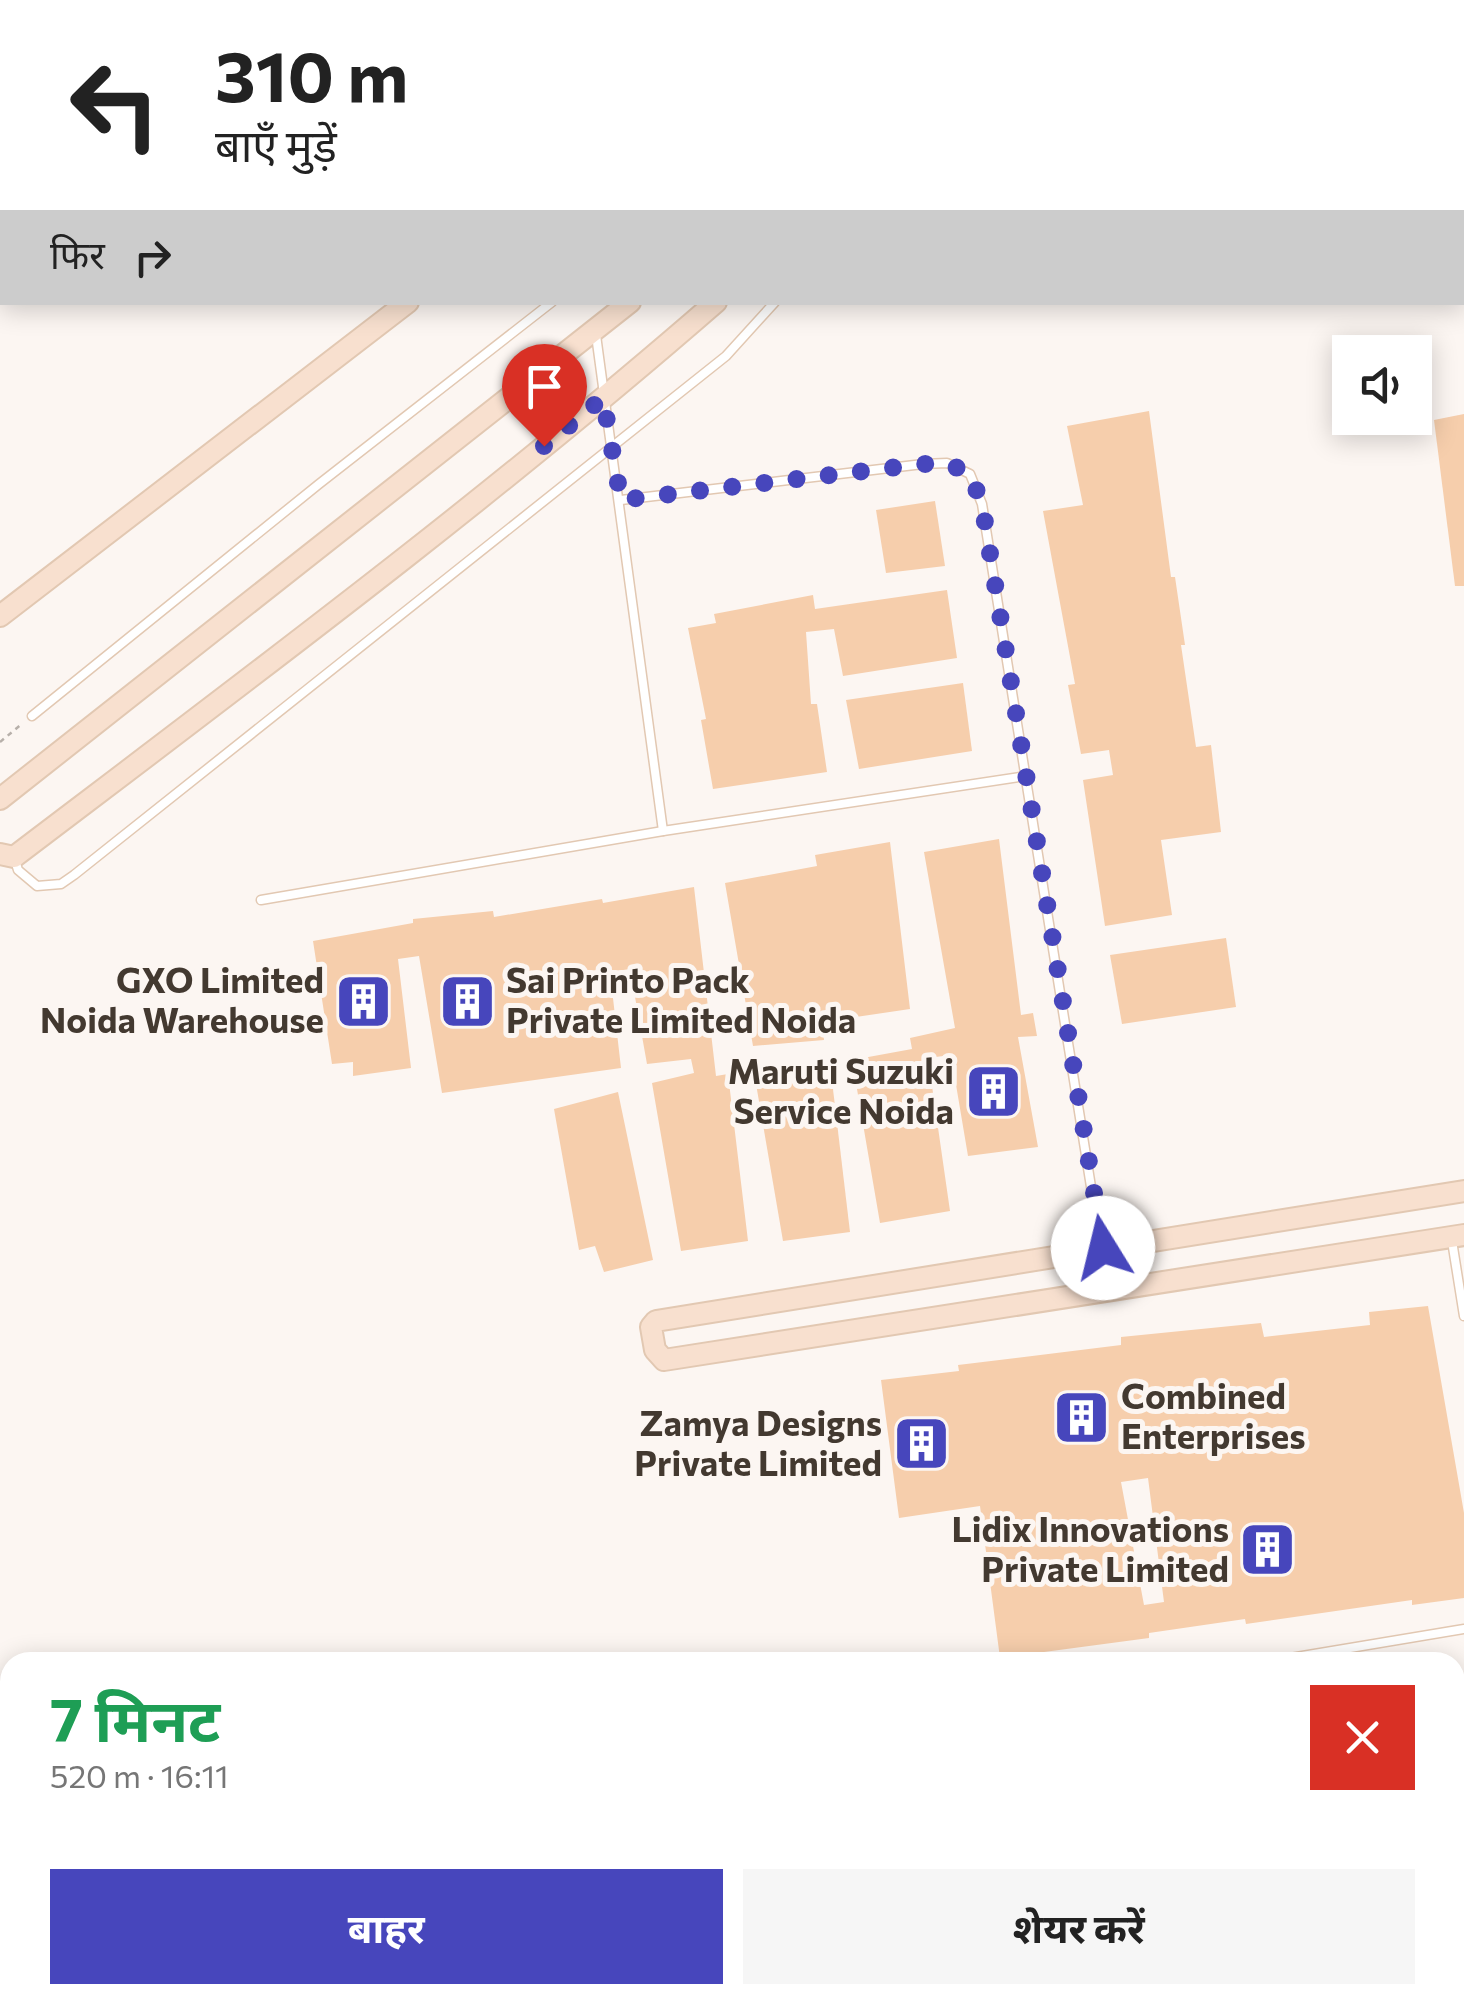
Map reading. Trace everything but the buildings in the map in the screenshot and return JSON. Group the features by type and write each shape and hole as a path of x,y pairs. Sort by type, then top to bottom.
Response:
{"street":[{"path":"0,616 404,305"},
{"path":"0,799 626,305"},
{"path":"7,855 286,649 603,398 712,305"},
{"path":"1458,1236 664,1360 656,1351 652,1327 656,1321 1464,1191"}],"lane":[{"path":"32,716 318,484 548,305"},
{"path":"7,855 37,886 61,884 74,876 726,356 773,305"},
{"path":"595,330 663,830"},
{"path":"621,500 923,464 947,463 970,474 982,504 1108,1290"},
{"path":"261,900 663,830 1026,776"},
{"path":"1458,1236 1464,1316"},
{"path":"1324,1652 1464,1628"}],"path":[{"path":"0,742 32,716"}],"place":[{"name":"GXO Limited Noida Warehouse","path":"363,1001"},
{"name":"Sai Printo Pack Private Limited Noida","path":"467,1001"},
{"name":"Maruti Suzuki Service Noida","path":"993,1092"},
{"name":"Combined Enterprises","path":"1082,1417"},
{"name":"Zamya Designs Private Limited","path":"921,1444"},
{"name":"Lidix Innovations Private Limited","path":"1268,1550"}],"route":[{"path":"544,446 603,398 621,500 923,464 947,463 970,474 982,504 1103,1248"}]}
